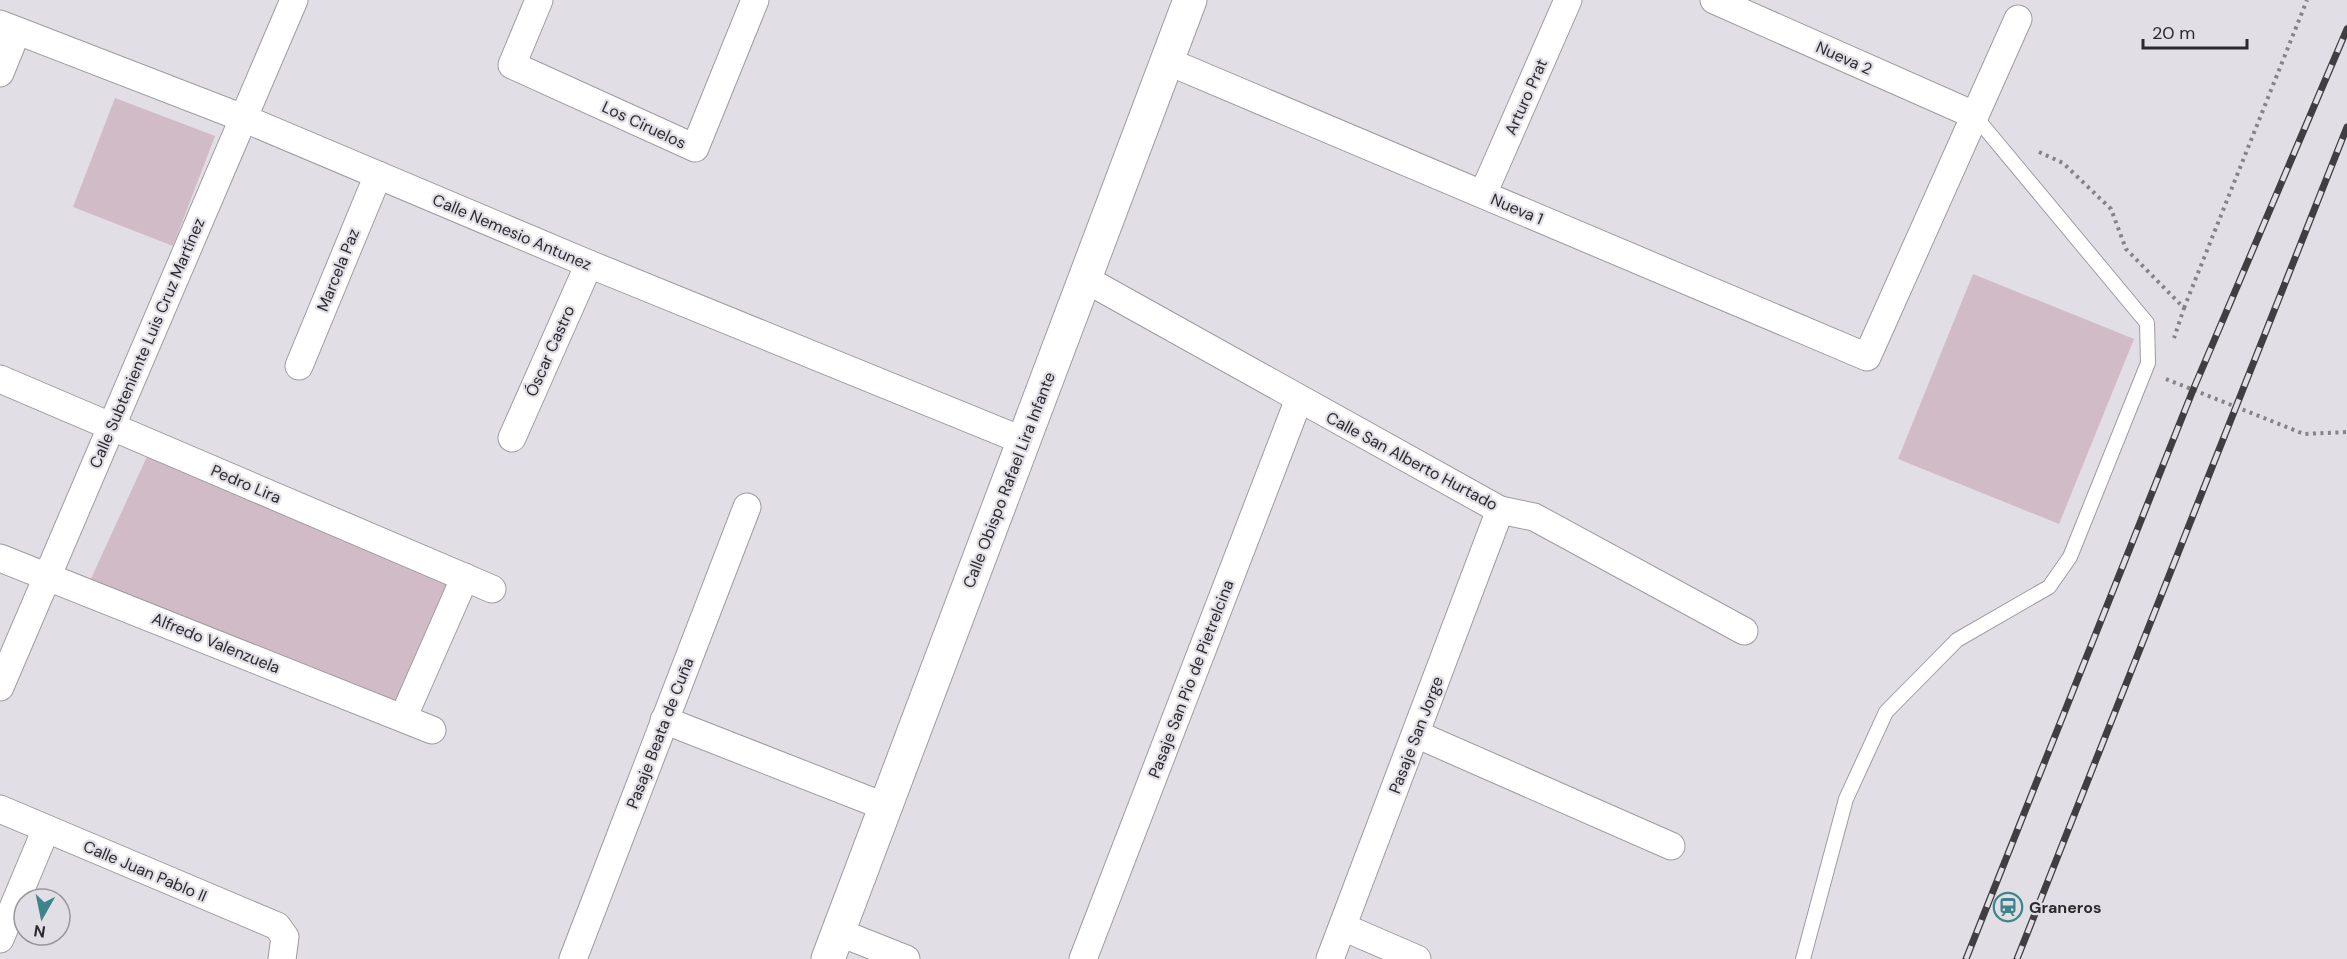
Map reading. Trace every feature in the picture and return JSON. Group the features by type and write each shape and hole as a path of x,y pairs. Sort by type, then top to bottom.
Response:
{"street":[{"name":"Calle Subteniente Luis Cruz Martínez","path":"0,687 294,0"},
{"name":"Los Ciruelos","path":"539,0 513,65 695,148 755,0"},
{"name":"Calle Obispo Rafael Lira Infante","path":"833,946 1190,0"},
{"name":"Arturo Prat","path":"1483,194 1568,0"},
{"name":"Nueva 2","path":"1714,0 1974,115"},
{"path":"1974,115 2018,19"},
{"name":"Calle Nemesio Antunez","path":"9,28 243,118 589,264 1024,441"},
{"path":"0,73 9,28"},
{"name":"Nueva 1","path":"1167,61 1867,357 1974,115"},
{"name":"Marcela Paz","path":"299,366 378,175"},
{"name":"Óscar Castro","path":"512,438 589,264"},
{"name":"Calle San Alberto Hurtado","path":"1085,279 1500,510 1534,517 1744,631"},
{"name":"Pedro Lira","path":"0,379 492,589"},
{"name":"Pasaje San Pio de Pietrelcina","path":"1083,959 1299,399"},
{"name":"Pasaje Beata de Cuña","path":"573,959 747,507"},
{"name":"Pasaje San Jorge","path":"1330,959 1500,510"},
{"name":"Alfredo Valenzuela","path":"0,558 432,730"},
{"path":"403,718 465,577"},
{"path":"664,720 886,807"},
{"path":"1416,734 1671,846"},
{"name":"Calle Juan Pablo II","path":"0,809 277,926 284,948"},
{"path":"0,939 46,829"},
{"path":"1343,927 1417,959"},
{"path":"833,946 906,959"}],"lane":[{"path":"1803,959 1846,799 1886,712 1957,640 2049,587 2070,556 2148,363 2147,323 1974,115"}],"path":[{"path":"2184,308 2307,0"}],"shaded area":[{"path":"115,98 215,136 173,246 73,207"},
{"path":"1973,274 2134,339 2059,524 1898,459"},
{"path":"150,450 450,586 399,708 89,583"}],"railway":[{"path":"1966,959 2193,390 2347,29"},
{"path":"2017,959 2347,127"}],"place":[{"name":"Graneros","path":"2008,907"}]}
